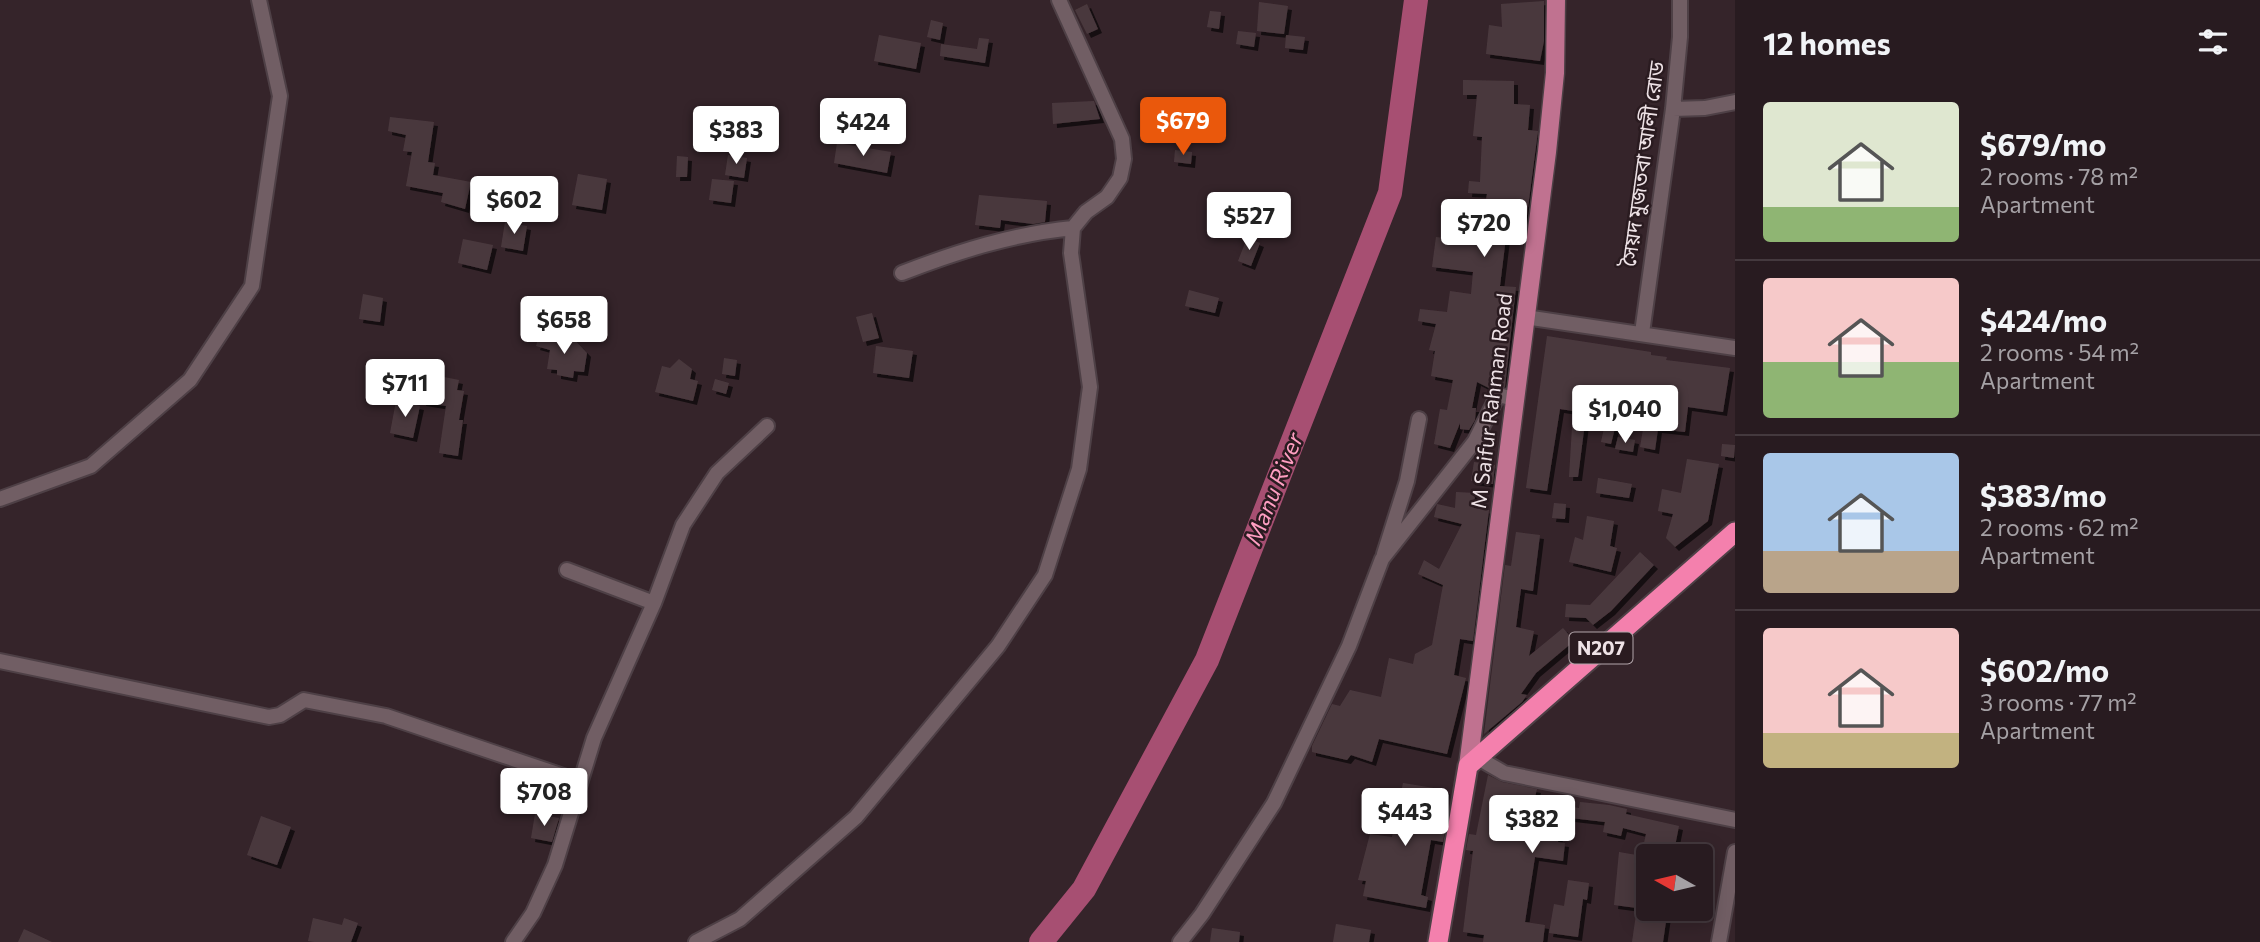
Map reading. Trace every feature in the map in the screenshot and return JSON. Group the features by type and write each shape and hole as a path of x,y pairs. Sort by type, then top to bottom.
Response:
{"highway":[{"name":"N207","path":"1473,762 1732,539"},
{"path":"1438,942 1473,762"}],"main road":[{"name":"M Saifur Rahman Road","path":"1473,762 1555,73 1556,0"}],"street":[{"path":"0,499 91,466 190,380 252,286 280,96 259,0"},
{"path":"696,942 740,919 856,817 998,646 1045,575 1079,469 1090,387 1071,253 1073,228 1121,178 1124,159 1117,128 1059,0"},
{"name":"সৈয়দ মুজতবা আলী রোড","path":"1642,333 1674,109 1680,37 1679,0"},
{"path":"1674,109 1705,108 1735,102"},
{"path":"902,273 955,253 1013,236 1073,228"},
{"path":"1525,317 1735,348"},
{"path":"1382,559 1475,441 1498,395 1515,398"},
{"path":"1180,942 1202,914 1274,803 1349,646 1382,559 1407,481 1419,419"},
{"path":"513,942 533,913 555,865 578,781 594,738 654,603 683,525 717,472 767,426"},
{"path":"567,570 654,603"},
{"path":"0,661 269,717 280,715 304,700 329,703 386,716 578,781"},
{"path":"1473,762 1504,773 1735,820"},
{"path":"1719,942 1735,852"}],"building":[{"path":"1544,1 1544,41 1540,61 1486,54 1489,25 1502,27 1501,4"},
{"path":"1259,2 1288,6 1284,34 1257,31"},
{"path":"1087,4 1098,29 1087,34 1075,10"},
{"path":"1210,11 1221,12 1219,29 1207,27"},
{"path":"931,20 943,23 940,40 927,37"},
{"path":"1238,31 1256,33 1254,47 1236,44"},
{"path":"879,35 921,43 916,69 874,61"},
{"path":"1286,35 1305,37 1303,50 1285,48"},
{"path":"979,38 989,39 985,63 940,56 941,44 977,49"},
{"path":"1463,80 1514,81 1514,104 1530,105 1528,130 1538,131 1526,223 1523,222 1520,239 1506,237 1500,286 1516,287 1505,387 1491,389 1477,382 1472,408 1476,408 1475,420 1469,430 1460,429 1460,423 1450,448 1434,444 1440,409 1447,410 1453,380 1431,376 1435,351 1429,350 1436,324 1418,321 1420,309 1447,312 1450,291 1471,294 1473,272 1432,267 1436,237 1473,242 1477,221 1482,222 1487,194 1468,193 1469,181 1480,182 1482,137 1473,136 1477,95 1463,95"},
{"path":"1094,101 1100,119 1053,124 1052,103"},
{"path":"390,117 434,122 428,162 435,163 433,175 471,182 465,209 441,202 443,193 406,186 412,152 403,151 406,135 388,131"},
{"path":"837,143 891,152 887,173 834,163"},
{"path":"1175,150 1192,152 1191,164 1174,162"},
{"path":"728,155 747,158 744,178 725,175"},
{"path":"677,156 688,157 687,177 676,177"},
{"path":"578,174 607,179 602,210 572,205"},
{"path":"712,179 734,181 731,203 709,200"},
{"path":"979,195 1047,201 1045,222 1033,224 1001,220 1000,228 975,225"},
{"path":"1215,197 1260,210 1252,236 1229,229 1229,215 1211,210"},
{"path":"505,222 527,226 523,251 501,247"},
{"path":"1247,238 1260,243 1251,266 1238,261"},
{"path":"463,239 493,245 487,270 458,263"},
{"path":"1189,290 1219,298 1215,313 1185,306"},
{"path":"363,294 383,298 380,322 359,319"},
{"path":"872,313 879,338 863,342 856,317"},
{"path":"539,336 554,340 572,337 587,353 584,372 574,371 573,378 557,375 557,370 547,369 550,350 536,346"},
{"path":"1547,336 1651,352 1651,355 1667,357 1666,360 1730,368 1723,412 1688,407 1685,432 1658,429 1655,450 1640,447 1649,394 1627,390 1624,413 1619,412 1611,444 1601,442 1608,410 1587,407 1578,477 1569,477 1573,411 1560,409 1547,491 1526,488"},
{"path":"876,346 913,351 909,378 873,373"},
{"path":"724,358 737,360 735,376 722,374"},
{"path":"679,359 692,369 690,379 698,381 693,401 655,392 662,366 670,368"},
{"path":"439,376 459,380 457,390 464,391 459,420 463,420 458,456 439,453 446,406 422,402 426,380 439,382"},
{"path":"715,379 729,383 726,394 712,390"},
{"path":"396,401 420,406 413,438 390,433"},
{"path":"1618,437 1635,440 1633,452 1615,449"},
{"path":"1722,444 1735,445 1734,458 1721,456"},
{"path":"1687,459 1719,464 1708,521 1675,547 1666,538 1673,514 1658,511 1662,489 1681,493"},
{"path":"1474,462 1495,465 1493,484 1471,481"},
{"path":"1598,478 1632,484 1629,498 1596,493"},
{"path":"1456,492 1475,493 1474,508 1489,510 1473,641 1460,639 1454,675 1466,678 1447,754 1379,739 1372,762 1351,755 1347,760 1312,752 1312,746 1332,704 1340,706 1350,690 1381,697 1389,658 1413,664 1415,654 1432,645 1443,585 1418,574 1424,560 1439,569 1462,524 1434,517 1437,504 1455,508"},
{"path":"1554,503 1566,504 1565,519 1552,518"},
{"path":"1587,516 1614,521 1610,546 1617,548 1611,572 1569,562 1575,537 1583,540"},
{"path":"1516,532 1540,535 1533,591 1521,589 1516,627 1534,631 1529,656 1563,628 1574,641 1536,673 1521,694 1527,695 1522,702 1484,734 1505,565 1511,566"},
{"path":"1640,552 1654,565 1611,611 1593,625 1586,618 1565,617 1566,604 1590,605"},
{"path":"1488,775 1502,782 1537,789 1534,801 1579,808 1580,802 1609,805 1627,809 1626,814 1679,826 1675,844 1644,844 1646,834 1623,828 1621,836 1603,832 1605,822 1562,817 1558,842 1565,843 1563,861 1535,857 1525,922 1545,925 1543,942 1483,942 1484,935 1463,932 1473,851 1466,850 1469,834 1476,835"},
{"path":"1403,783 1446,790 1441,829 1445,830 1443,842 1431,840 1421,895 1428,897 1426,908 1363,896 1366,881 1358,880 1370,834 1392,837"},
{"path":"535,814 559,818 552,842 531,838"},
{"path":"261,816 291,827 277,865 247,855"},
{"path":"1619,852 1636,855 1636,908 1614,905"},
{"path":"1568,880 1589,883 1587,900 1583,899 1578,937 1549,933 1554,904 1564,906"},
{"path":"1636,915 1636,921 1666,921 1663,942 1632,942"},
{"path":"313,918 342,925 344,918 358,923 351,942 314,942 308,941"},
{"path":"1336,924 1371,930 1369,942 1333,942"},
{"path":"1212,928 1240,932 1239,942 1210,942"},
{"path":"24,929 52,942 18,942"}],"waterway":[{"name":"Manu River","path":"1041,942 1084,889 1207,660 1390,193 1416,0"}]}
